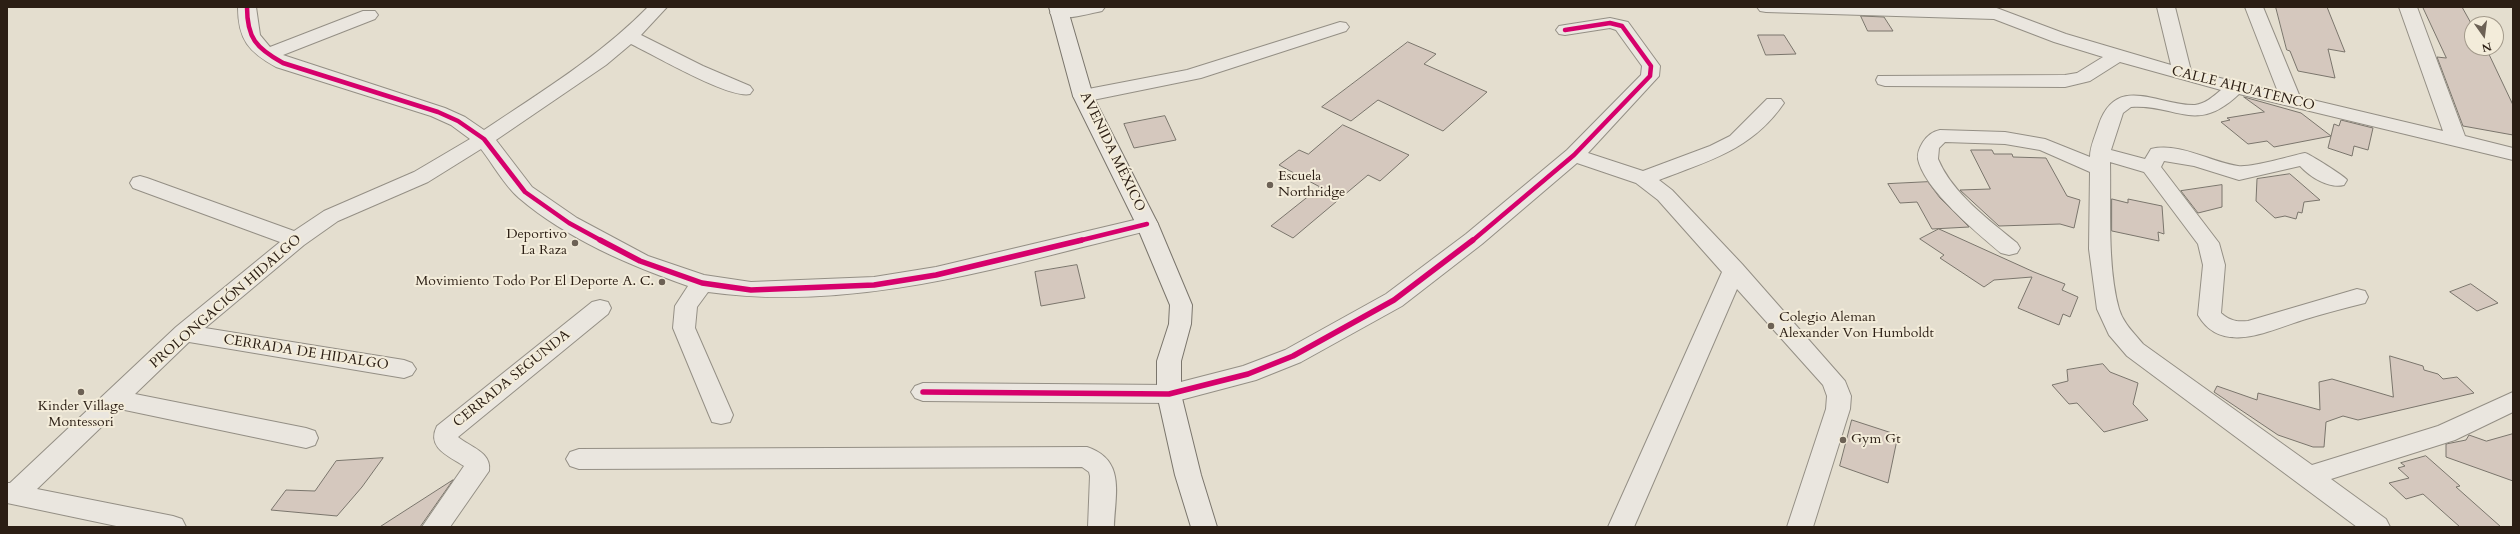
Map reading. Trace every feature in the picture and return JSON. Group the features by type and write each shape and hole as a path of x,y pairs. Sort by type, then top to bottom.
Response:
{"street":[{"path":"247,7 246,24 252,41 267,55 283,63 438,112 458,121 484,139 525,192 569,223 640,261 702,283 751,290 874,285 936,275 1147,224"},
{"name":"PROLONGACIÓN HIDALGO","path":"11,494 115,399 184,333 296,240 331,216 421,177 484,139 599,61 630,36 658,7"},
{"path":"1058,10 1096,7"},
{"path":"1766,7 1997,14"},
{"name":"CALLE AHUATENCO","path":"1978,7 2117,56 2183,75 2292,102 2456,139 2513,154"},
{"path":"2166,7 2183,75"},
{"path":"2254,7 2292,102"},
{"path":"2408,7 2456,139"},
{"name":"AVENIDA MÉXICO","path":"1058,10 1083,96 1147,224 1181,305 1180,324 1169,361 1169,394 1188,474 1204,527"},
{"path":"267,55 369,15"},
{"path":"923,392 1169,394 1248,374 1293,356 1394,300 1474,239 1574,155 1650,76 1651,70 1647,59 1622,26 1610,23 1565,30"},
{"path":"1083,96 1166,81 1194,74 1340,27"},
{"path":"630,36 696,70 743,90"},
{"path":"1885,80 2065,81 2083,77 2117,56"},
{"path":"2234,88 2218,103 2197,111 2138,102 2119,105 2114,110 2100,161 2100,249 2108,309 2117,329 2135,350 2377,527"},
{"path":"1644,178 1724,147 1737,140 1774,103"},
{"path":"2009,248 1983,228 1940,180 1928,160 1929,147 1933,141 1940,136 2005,138 2045,145 2100,161 2151,166 2208,243 2214,265 2209,315 2218,324 2229,329 2246,331 2291,315 2357,297"},
{"path":"2151,166 2158,154 2196,160 2239,173 2305,159 2314,169 2337,180"},
{"path":"1574,155 1644,178 1666,195 1833,381 1839,396 1838,409 1800,527"},
{"path":"140,183 296,240"},
{"path":"1621,527 1734,269"},
{"path":"702,283 686,306 684,328 721,415"},
{"name":"CERRADA SEGUNDA","path":"435,527 476,472 477,465 474,460 446,442 446,433 600,308"},
{"name":"CERRADA DE HIDALGO","path":"184,333 404,369"},
{"path":"115,399 306,438"},
{"path":"2307,477 2446,433 2513,401"},
{"path":"579,459 1087,457 1100,466 1103,476 1101,527"},
{"path":"11,494 173,527"}],"building":[{"path":"2276,7 2327,7 2345,52 2328,49 2335,78 2298,71 2290,51 2287,50"},
{"path":"2423,7 2462,7 2467,16 2464,16 2464,56 2490,56 2513,105 2513,135 2463,126 2437,57 2446,58"},
{"path":"1861,16 1884,17 1893,31 1868,31"},
{"path":"1758,35 1784,35 1796,54 1766,55"},
{"path":"1408,42 1436,54 1424,64 1487,92 1443,131 1378,100 1351,121 1322,107"},
{"path":"2244,97 2301,113 2331,136 2274,147 2267,141 2248,144 2221,122 2230,120 2227,118 2264,112"},
{"path":"1165,116 1176,140 1134,148 1124,124"},
{"path":"2341,120 2373,128 2368,150 2354,146 2352,156 2328,148 2334,124 2339,126"},
{"path":"1343,125 1409,155 1380,181 1368,175 1293,238 1271,226 1320,187 1279,165 1299,150 1308,154"},
{"path":"1971,150 1992,150 1994,154 2012,154 2013,157 2046,158 2067,196 2080,200 2074,228 2060,224 1999,226 1960,190 1990,189"},
{"path":"2290,174 2320,200 2304,202 2302,213 2298,212 2296,219 2285,216 2275,218 2256,201 2257,179"},
{"path":"1928,182 1940,198 1969,227 1932,229 1917,202 1900,203 1888,184"},
{"path":"2222,185 2222,207 2198,213 2181,191"},
{"path":"2112,199 2128,203 2128,199 2162,206 2164,234 2158,232 2159,241 2112,231"},
{"path":"1939,229 2034,272 2065,284 2062,290 2078,297 2070,317 2063,314 2059,325 2018,308 2032,277 1994,280 1984,287 1940,258 1944,255 1920,239"},
{"path":"1077,265 1085,298 1041,306 1035,272"},
{"path":"2471,284 2498,303 2477,311 2450,292"},
{"path":"2390,356 2423,366 2424,370 2438,374 2443,379 2457,377 2474,393 2358,420 2343,416 2326,422 2324,447 2313,447 2278,435 2214,392 2217,386 2257,400 2258,393 2320,410 2319,382 2332,379 2393,397"},
{"path":"2103,364 2110,372 2138,383 2133,404 2148,420 2104,432 2077,403 2069,404 2052,385 2068,381 2067,370"},
{"path":"1852,420 1898,435 1888,483 1840,466"},
{"path":"2513,434 2513,481 2446,457 2446,444 2466,440 2469,435 2486,441"},
{"path":"2426,456 2460,486 2456,487 2501,527 2460,527 2423,494 2406,499 2389,483 2409,478 2398,468 2405,466 2401,463"},
{"path":"383,458 362,487 337,516 271,510 286,490 315,491 336,461"},
{"path":"453,480 420,527 380,527"}],"cycle path":[{"path":"247,7 248,27 254,41 273,58 283,63 438,112 458,121 484,139 525,192 569,223 640,261 702,283 751,290 874,285 936,275 1147,224"},
{"path":"923,392 1169,394 1248,374 1293,356 1394,300 1474,239 1574,155 1650,76 1651,66 1622,26 1610,23 1565,30"}],"place":[{"name":"Escuela Northridge","path":"1270,185"},
{"name":"Deportivo La Raza","path":"575,243"},
{"name":"Movimiento Todo Por El Deporte A. C.","path":"662,282"},
{"name":"Colegio Aleman Alexander Von Humboldt","path":"1771,326"},
{"name":"Kinder Village Montessori","path":"81,392"},
{"name":"Gym Gt","path":"1843,440"}]}
